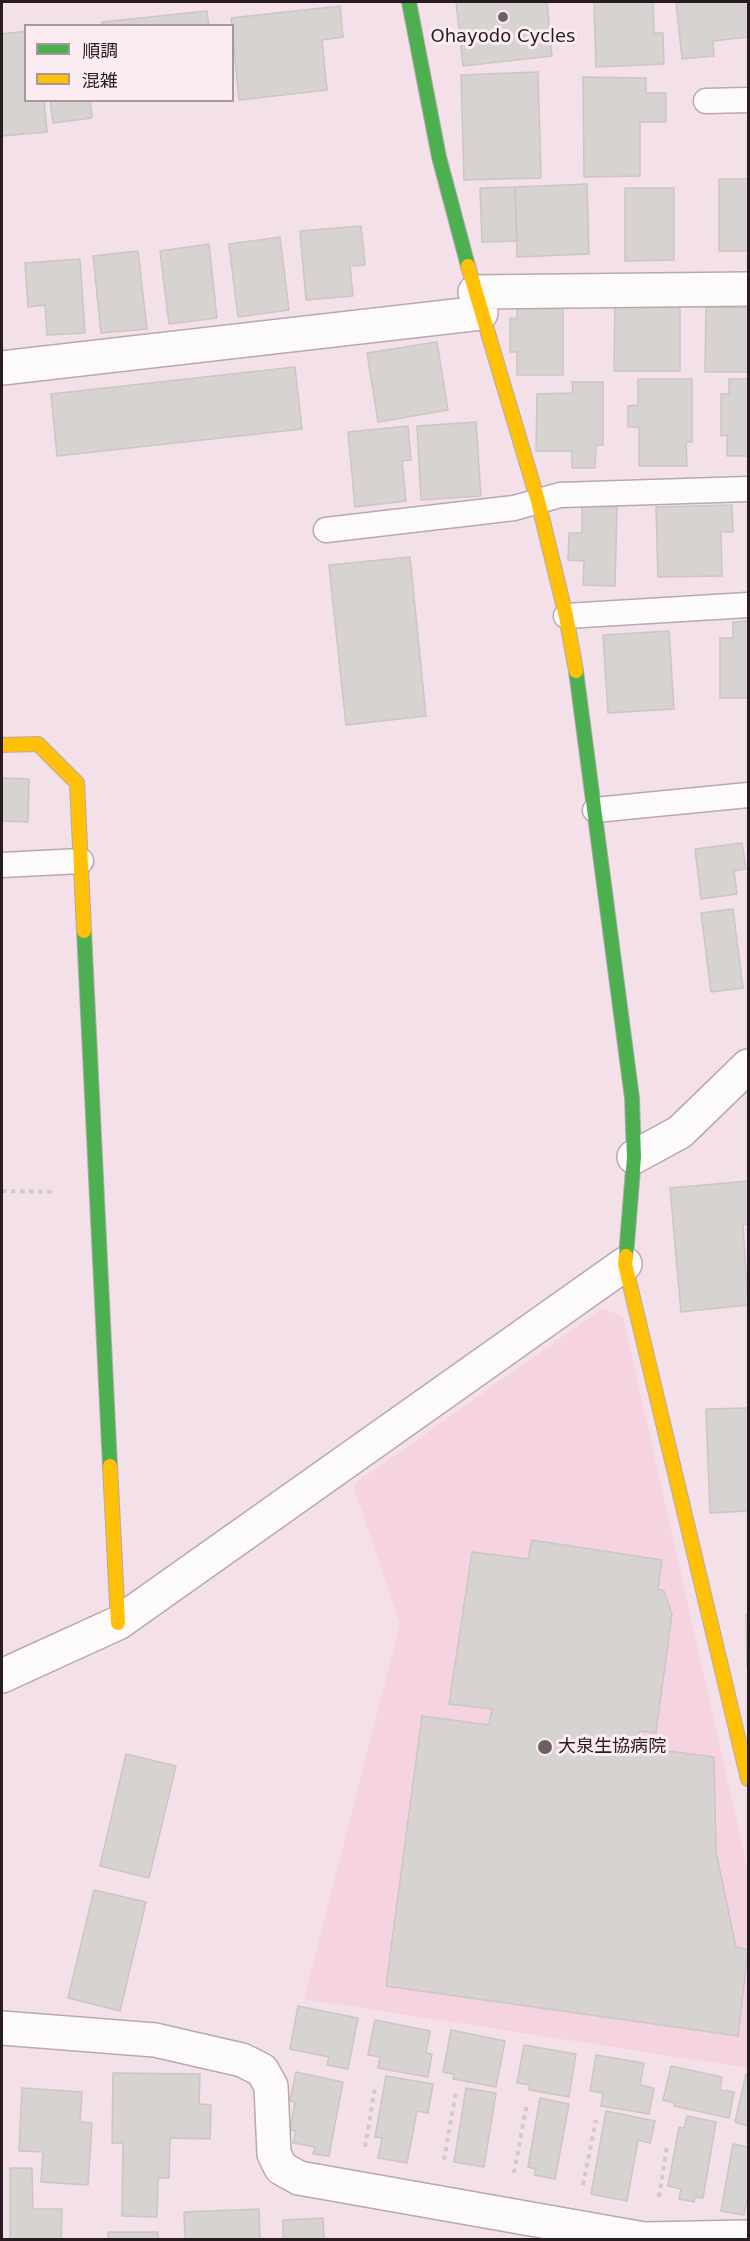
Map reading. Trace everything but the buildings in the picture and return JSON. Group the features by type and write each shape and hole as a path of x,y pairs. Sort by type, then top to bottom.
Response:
{"street":[{"path":"410,2 439,157 478,302 538,501 566,616 581,699 632,1098 634,1157 625,1264 683,1514 741,1715 748,1779"},
{"path":"2,368 478,302 748,289"},
{"path":"2,745 38,744 77,783 118,1623"},
{"path":"634,1157 680,1132 748,1066"},
{"path":"2,1676 118,1623 625,1264"},
{"path":"2,2028 155,2040 243,2060 262,2070 271,2086 274,2154 281,2168 299,2178 652,2239 748,2237"}],"lane":[{"path":"706,101 748,100"},
{"path":"326,530 514,508 560,495 748,489"},
{"path":"566,616 748,605"},
{"path":"595,810 748,795"},
{"path":"2,865 81,861"}],"path":[{"path":"2,1191 97,1192"},
{"path":"358,2189 375,2088"},
{"path":"436,2202 456,2092"},
{"path":"506,2215 527,2103"},
{"path":"574,2227 596,2120"},
{"path":"652,2239 667,2146"}],"shaded area":[{"name":"大泉生協病院","path":"603,1308 623,1317 748,1871 748,2068 304,1999 400,1624 353,1485"}],"traffic: fast":[{"path":"409,2 439,157 468,266"},
{"path":"576,671 632,1098 634,1157 626,1256"},
{"path":"84,931 110,1466"}],"traffic: slow":[{"path":"468,266 538,501 566,616 576,671"},
{"path":"2,745 38,744 77,783 84,931"},
{"path":"626,1256 625,1264 748,1779"},
{"path":"110,1466 118,1623"}],"place":[{"name":"Ohayodo Cycles","path":"503,17"},
{"name":"大泉生協病院","path":"545,1747"}]}
